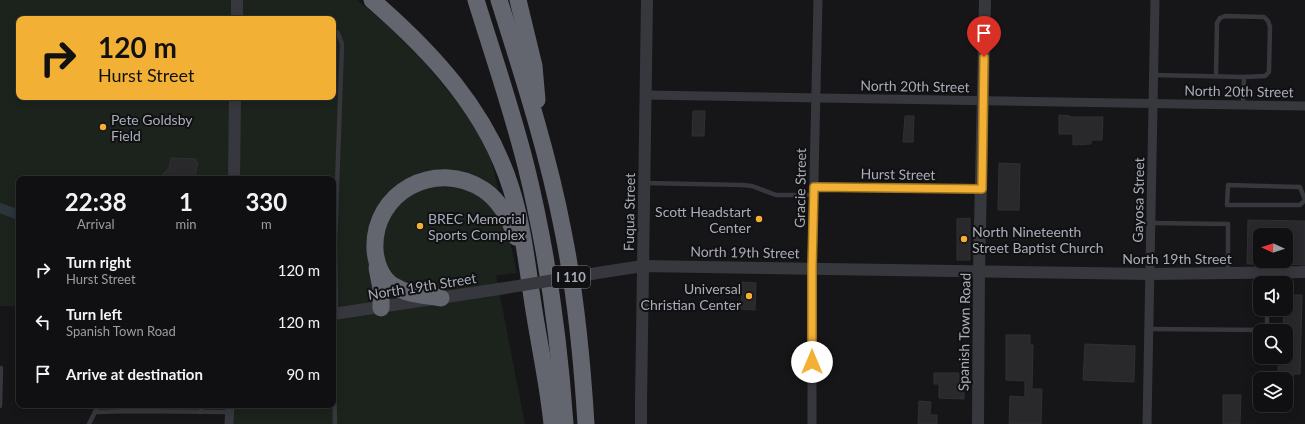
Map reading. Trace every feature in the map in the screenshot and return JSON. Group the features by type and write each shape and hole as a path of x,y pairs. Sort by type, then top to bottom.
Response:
{"highway":[{"path":"372,0 422,46 445,72 466,99 492,142 509,183 518,214 526,253 552,424"},
{"path":"466,0 500,79"},
{"name":"I 110","path":"476,0 525,164 545,251 558,339 565,424"},
{"name":"I 110","path":"499,0 539,132 563,230 581,347 586,424"},
{"path":"518,0 534,66 539,132"},
{"path":"381,308 381,288 375,245 379,222 388,205 410,186 430,179 444,178 464,181 475,185 487,193 496,202 509,222 521,254 533,305"},
{"path":"376,259 380,271 393,286 408,292 441,298"}],"street":[{"path":"237,0 237,16"},
{"name":"Fuqua Street","path":"641,424 647,0"},
{"name":"Gracie Street","path":"812,424 812,268 818,0"},
{"name":"Spanish Town Road","path":"978,424 985,0"},
{"name":"Gayosa Street","path":"1147,424 1155,0"},
{"name":"North 20th Street","path":"645,95 1305,106"},
{"path":"234,176 235,100"},
{"name":"Hurst Street","path":"814,191 982,189"},
{"name":"North 19th Street","path":"336,316 643,266 1150,274 1228,273 1253,276"},
{"name":"North 19th Street","path":"1279,276 1305,272"},
{"path":"229,424 230,408"}],"lane":[{"path":"1154,75 1244,77 1265,76 1269,72 1270,27 1268,21 1264,18 1226,16 1220,18 1217,23 1216,76"},
{"path":"336,32 338,33 342,44 336,215"},
{"path":"1243,105 1244,77"},
{"path":"644,184 747,185 776,194 814,191"},
{"path":"1228,185 1300,187 1305,200 1300,205 1227,205 1228,185"},
{"path":"1151,223 1228,224 1228,273"},
{"path":"1149,329 1267,330 1267,316"},
{"path":"0,406 1,368"},
{"path":"89,424 96,408"},
{"path":"95,412 201,412 230,408"},
{"path":"335,408 335,424"}],"shaded area":[{"name":"BREC Memorial Sports Complex","path":"0,0 357,0 385,23 423,61 459,104 489,149 517,273 496,275 525,424 233,424 234,408 336,408 336,176 16,176 16,306 0,306"}],"building":[{"path":"693,111 705,111 704,136 692,136"},
{"path":"1059,115 1070,117 1103,117 1102,140 1091,140 1091,144 1073,145 1073,134 1059,134"},
{"path":"905,116 914,116 913,142 903,142"},
{"path":"171,158 196,159 196,163 198,163 195,176 161,176 169,168"},
{"path":"999,163 1020,164 1019,210 998,210"},
{"name":"North Nineteenth Street Baptist Church","path":"970,218 970,260 957,260 957,219"},
{"path":"1248,220 1305,221 1305,265 1293,264 1293,228 1253,228 1253,264 1247,264"},
{"name":"Universal Christian Center","path":"742,282 756,283 755,310 741,309"},
{"path":"1293,295 1302,295 1300,374 1293,374 1293,372 1278,372 1278,366 1283,366 1283,364 1293,364 1293,324 1283,324 1284,316 1293,316"},
{"path":"1006,335 1030,335 1030,345 1033,345 1032,389 1042,389 1041,424 1009,424 1010,396 1025,397 1025,381 1006,380"},
{"path":"1085,344 1135,346 1134,382 1083,380"},
{"path":"934,373 959,373 959,386 964,386 964,399 939,398 939,384 934,384"},
{"path":"1223,395 1241,395 1240,424 1223,424"},
{"path":"919,401 931,402 930,415 937,415 937,424 918,424"}],"waterway":[{"path":"0,208 16,214"}],"place":[{"name":"Pete Goldsby Field","path":"103,127"},
{"name":"Scott Headstart Center","path":"759,219"},
{"name":"BREC Memorial Sports Complex","path":"420,226"},
{"name":"North Nineteenth Street Baptist Church","path":"964,239"},
{"name":"Universal Christian Center","path":"749,296"}],"route":[{"path":"812,362 814,187 982,189 984,57"}]}
